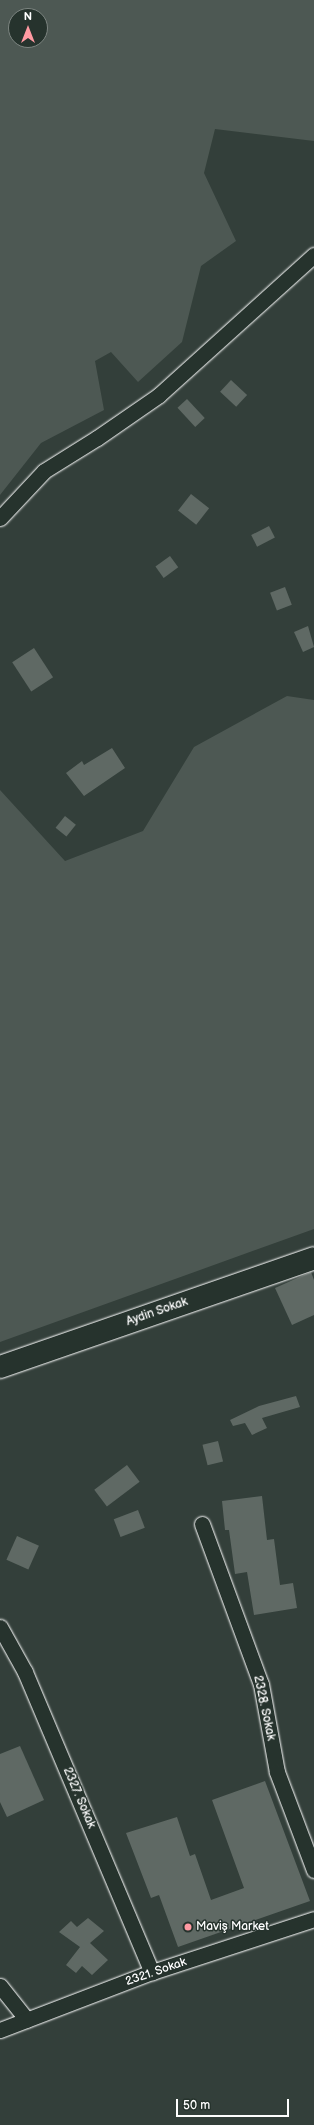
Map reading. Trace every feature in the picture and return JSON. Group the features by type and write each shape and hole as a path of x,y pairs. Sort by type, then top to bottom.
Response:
{"street":[{"path":"0,518 44,470 97,438 159,395 314,255"},
{"name":"Aydin Sokak","path":"0,1367 314,1258"},
{"name":"2328. Sokak","path":"202,1524 261,1684 277,1772 314,1870"},
{"name":"2327. Sokak","path":"0,1626 25,1672 152,1972"},
{"name":"2321. Sokak","path":"0,2030 152,1972 314,1919"},
{"path":"0,1986 27,2020"}],"shaded area":[{"path":"0,0 314,0 314,141 215,129 204,173 236,241 201,266 182,342 138,382 111,352 95,361 104,410 41,443 0,495"},
{"path":"287,696 314,700 314,1229 0,1342 0,790 65,861 143,831 194,747"}],"building":[{"path":"231,380 247,395 236,407 220,392"},
{"path":"187,399 205,418 195,427 177,408"},
{"path":"191,494 209,508 196,525 178,511"},
{"path":"269,526 275,538 257,547 251,535"},
{"path":"170,556 178,567 164,578 155,567"},
{"path":"285,587 292,605 277,610 270,593"},
{"path":"308,626 314,647 303,652 294,632"},
{"path":"34,648 53,677 31,692 12,662"},
{"path":"112,748 125,768 84,796 66,773 82,761 84,765"},
{"path":"65,816 76,825 66,836 56,828"},
{"path":"311,1272 314,1280 314,1315 292,1325 275,1288"},
{"path":"296,1396 300,1407 262,1418 267,1428 252,1435 245,1423 233,1426 230,1420 259,1406"},
{"path":"218,1441 223,1461 208,1465 202,1445"},
{"path":"127,1465 140,1482 107,1506 94,1490"},
{"path":"262,1496 267,1540 274,1539 280,1585 293,1583 297,1608 254,1615 247,1572 235,1574 229,1530 225,1530 222,1501"},
{"path":"138,1510 145,1528 121,1537 114,1519"},
{"path":"17,1536 39,1546 28,1570 6,1560"},
{"path":"20,1746 44,1800 7,1817 0,1802 0,1754"},
{"path":"265,1781 310,1901 178,1947 159,1895 151,1898 126,1833 177,1817 190,1856 195,1854 211,1900 244,1888 212,1800"},
{"path":"88,1918 104,1931 90,1943 108,1960 92,1975 82,1966 76,1973 66,1965 80,1947 59,1932 71,1921 77,1927"}],"place":[{"name":"Maviş Market","path":"188,1927"}]}
